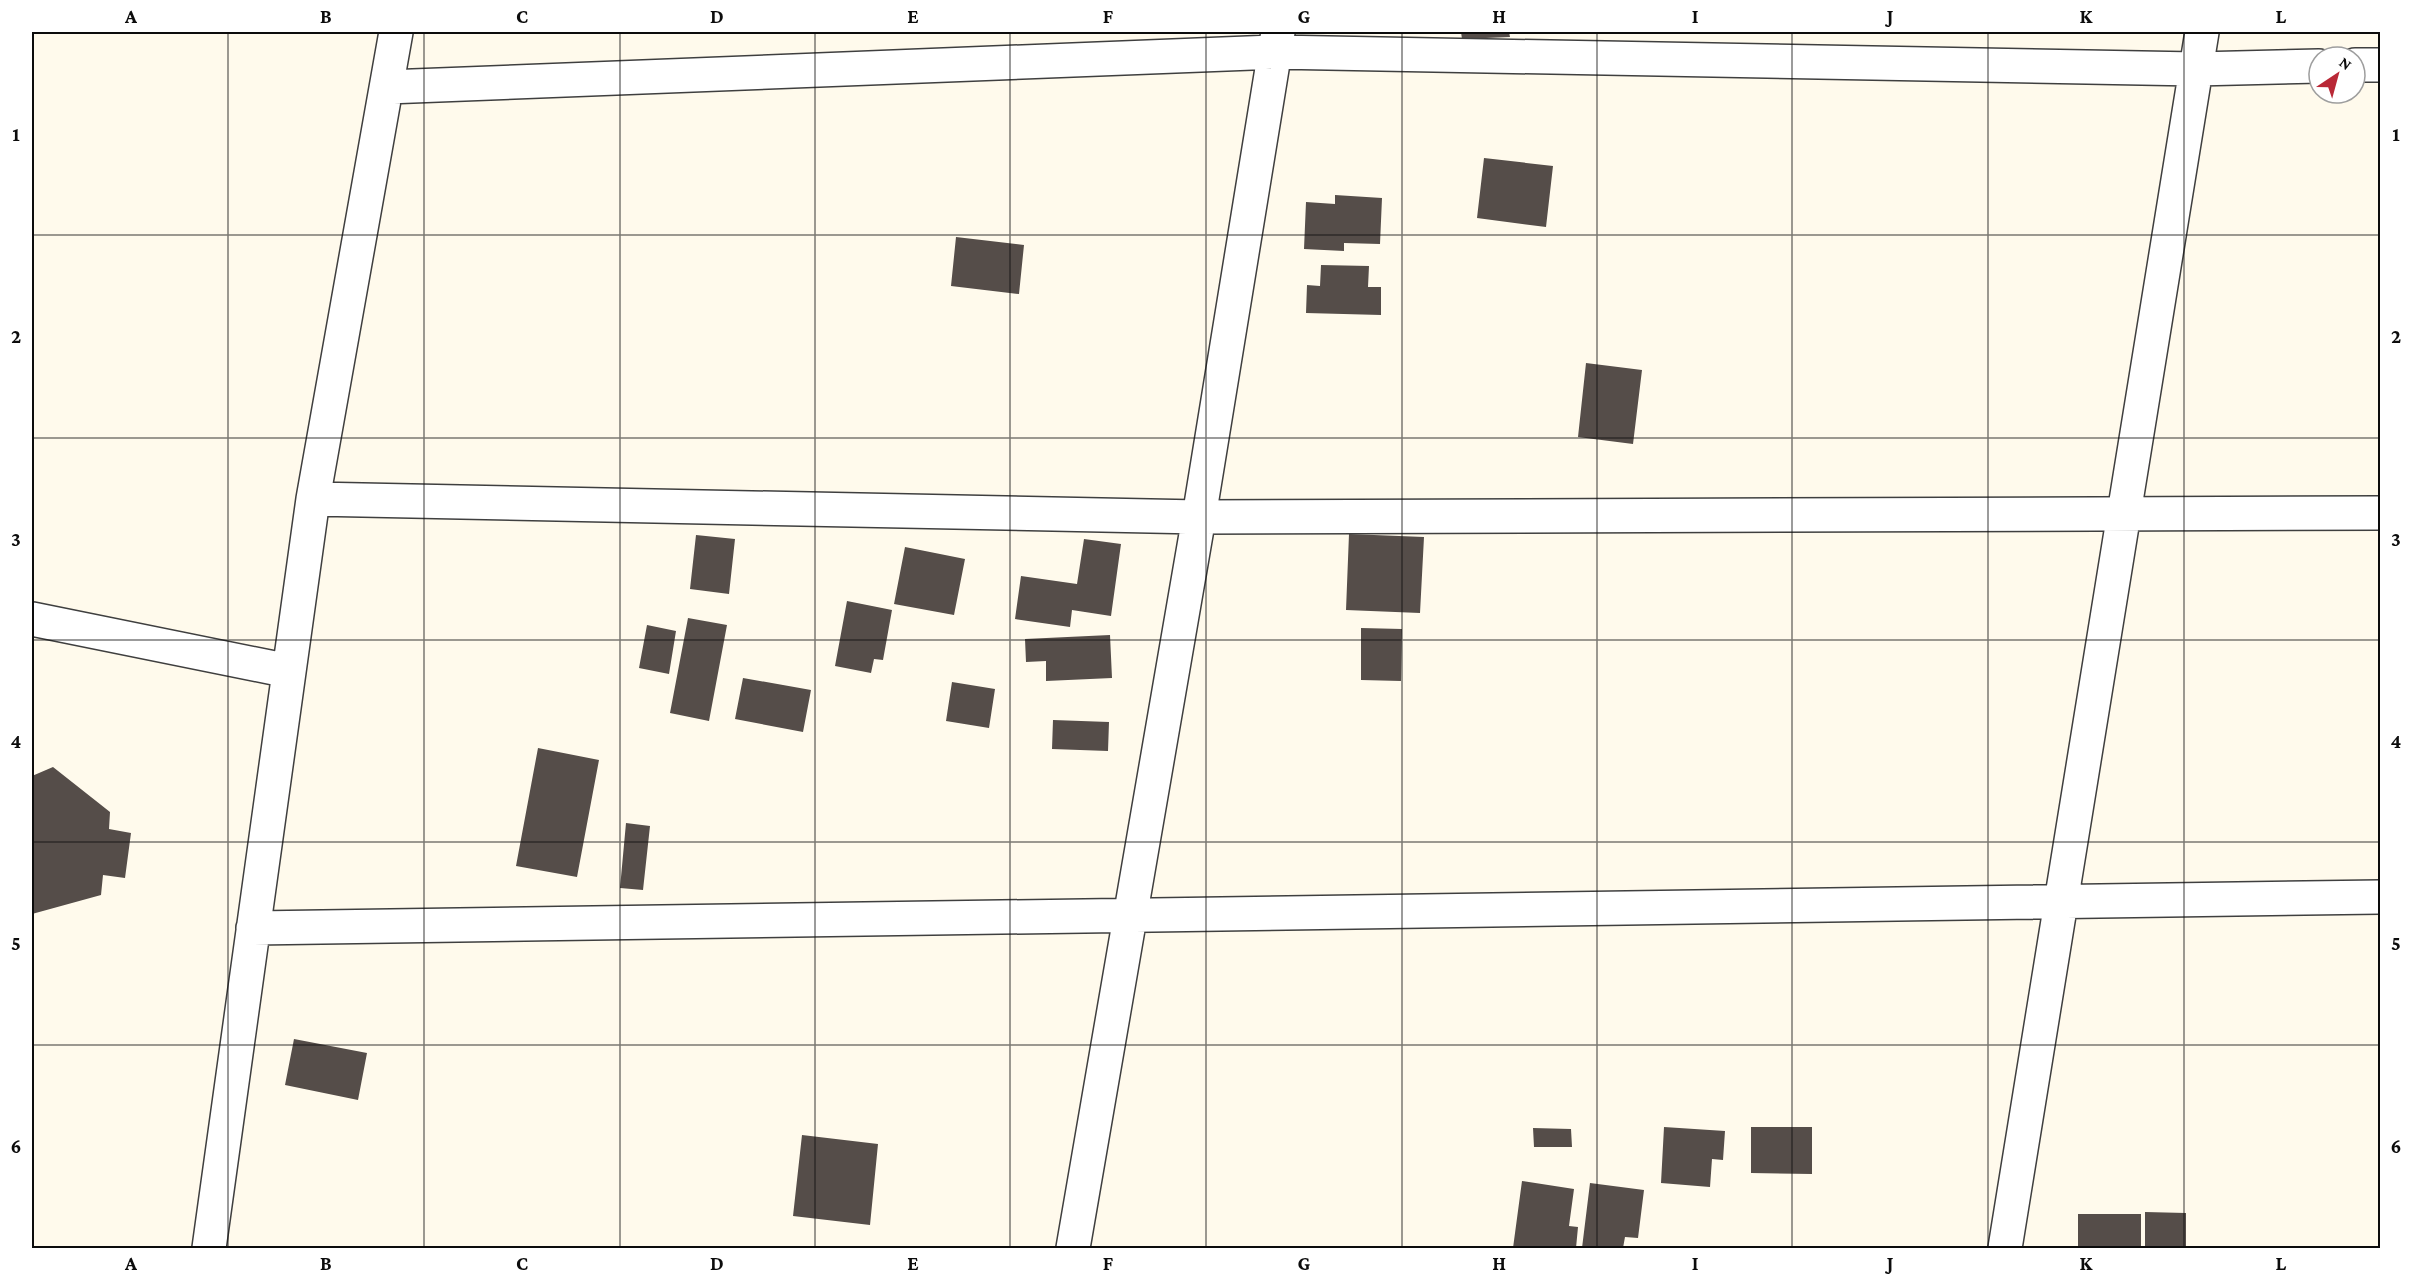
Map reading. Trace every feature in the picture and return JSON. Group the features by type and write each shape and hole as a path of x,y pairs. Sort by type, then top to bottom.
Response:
{"street":[{"path":"209,1248 313,499 396,32"},
{"path":"2005,1248 2202,32"},
{"path":"387,87 1276,42 2196,69 2307,66"},
{"path":"1073,1248 1199,516 1276,42"},
{"path":"313,499 1199,516 2380,513"},
{"path":"32,618 289,671"},
{"path":"253,928 2380,897"}],"building":[{"path":"1461,32 1509,32 1510,37 1462,39"},
{"path":"1484,158 1553,166 1546,227 1477,218"},
{"path":"1335,195 1382,198 1380,244 1344,243 1344,251 1304,249 1306,202 1335,204"},
{"path":"956,237 1024,245 1019,294 951,286"},
{"path":"1321,265 1369,266 1368,287 1381,287 1381,315 1306,313 1307,285 1320,286"},
{"path":"1586,363 1642,370 1633,444 1578,437"},
{"path":"1349,534 1424,537 1420,613 1346,610"},
{"path":"696,535 735,539 729,594 690,589"},
{"path":"1084,539 1121,544 1111,616 1072,610 1070,627 1015,619 1021,576 1077,584"},
{"path":"905,547 965,559 954,615 894,604"},
{"path":"847,601 892,610 883,660 874,659 871,673 835,666"},
{"path":"688,618 727,625 709,721 670,713"},
{"path":"647,625 676,631 669,674 639,668"},
{"path":"1361,628 1402,629 1401,681 1361,680"},
{"path":"1110,635 1112,678 1046,681 1046,661 1026,662 1025,639"},
{"path":"743,678 811,690 803,732 735,719"},
{"path":"952,682 995,689 989,728 946,721"},
{"path":"1053,720 1109,722 1108,751 1052,749"},
{"path":"538,748 599,760 577,877 516,866"},
{"path":"53,767 110,812 109,829 131,833 125,878 103,875 101,895 32,914 32,776"},
{"path":"626,823 650,826 643,890 620,888"},
{"path":"294,1039 367,1053 358,1100 285,1085"},
{"path":"1664,1127 1725,1131 1723,1160 1712,1159 1710,1187 1661,1183"},
{"path":"1751,1127 1812,1127 1812,1174 1751,1173"},
{"path":"1533,1128 1571,1129 1572,1147 1534,1147"},
{"path":"802,1135 878,1144 870,1225 793,1216"},
{"path":"1522,1181 1574,1189 1569,1226 1578,1227 1576,1248 1513,1248"},
{"path":"1590,1183 1644,1190 1638,1238 1625,1237 1623,1248 1582,1248"},
{"path":"2145,1212 2186,1213 2186,1246 2145,1246"},
{"path":"2078,1214 2141,1214 2141,1248 2078,1248"}]}
